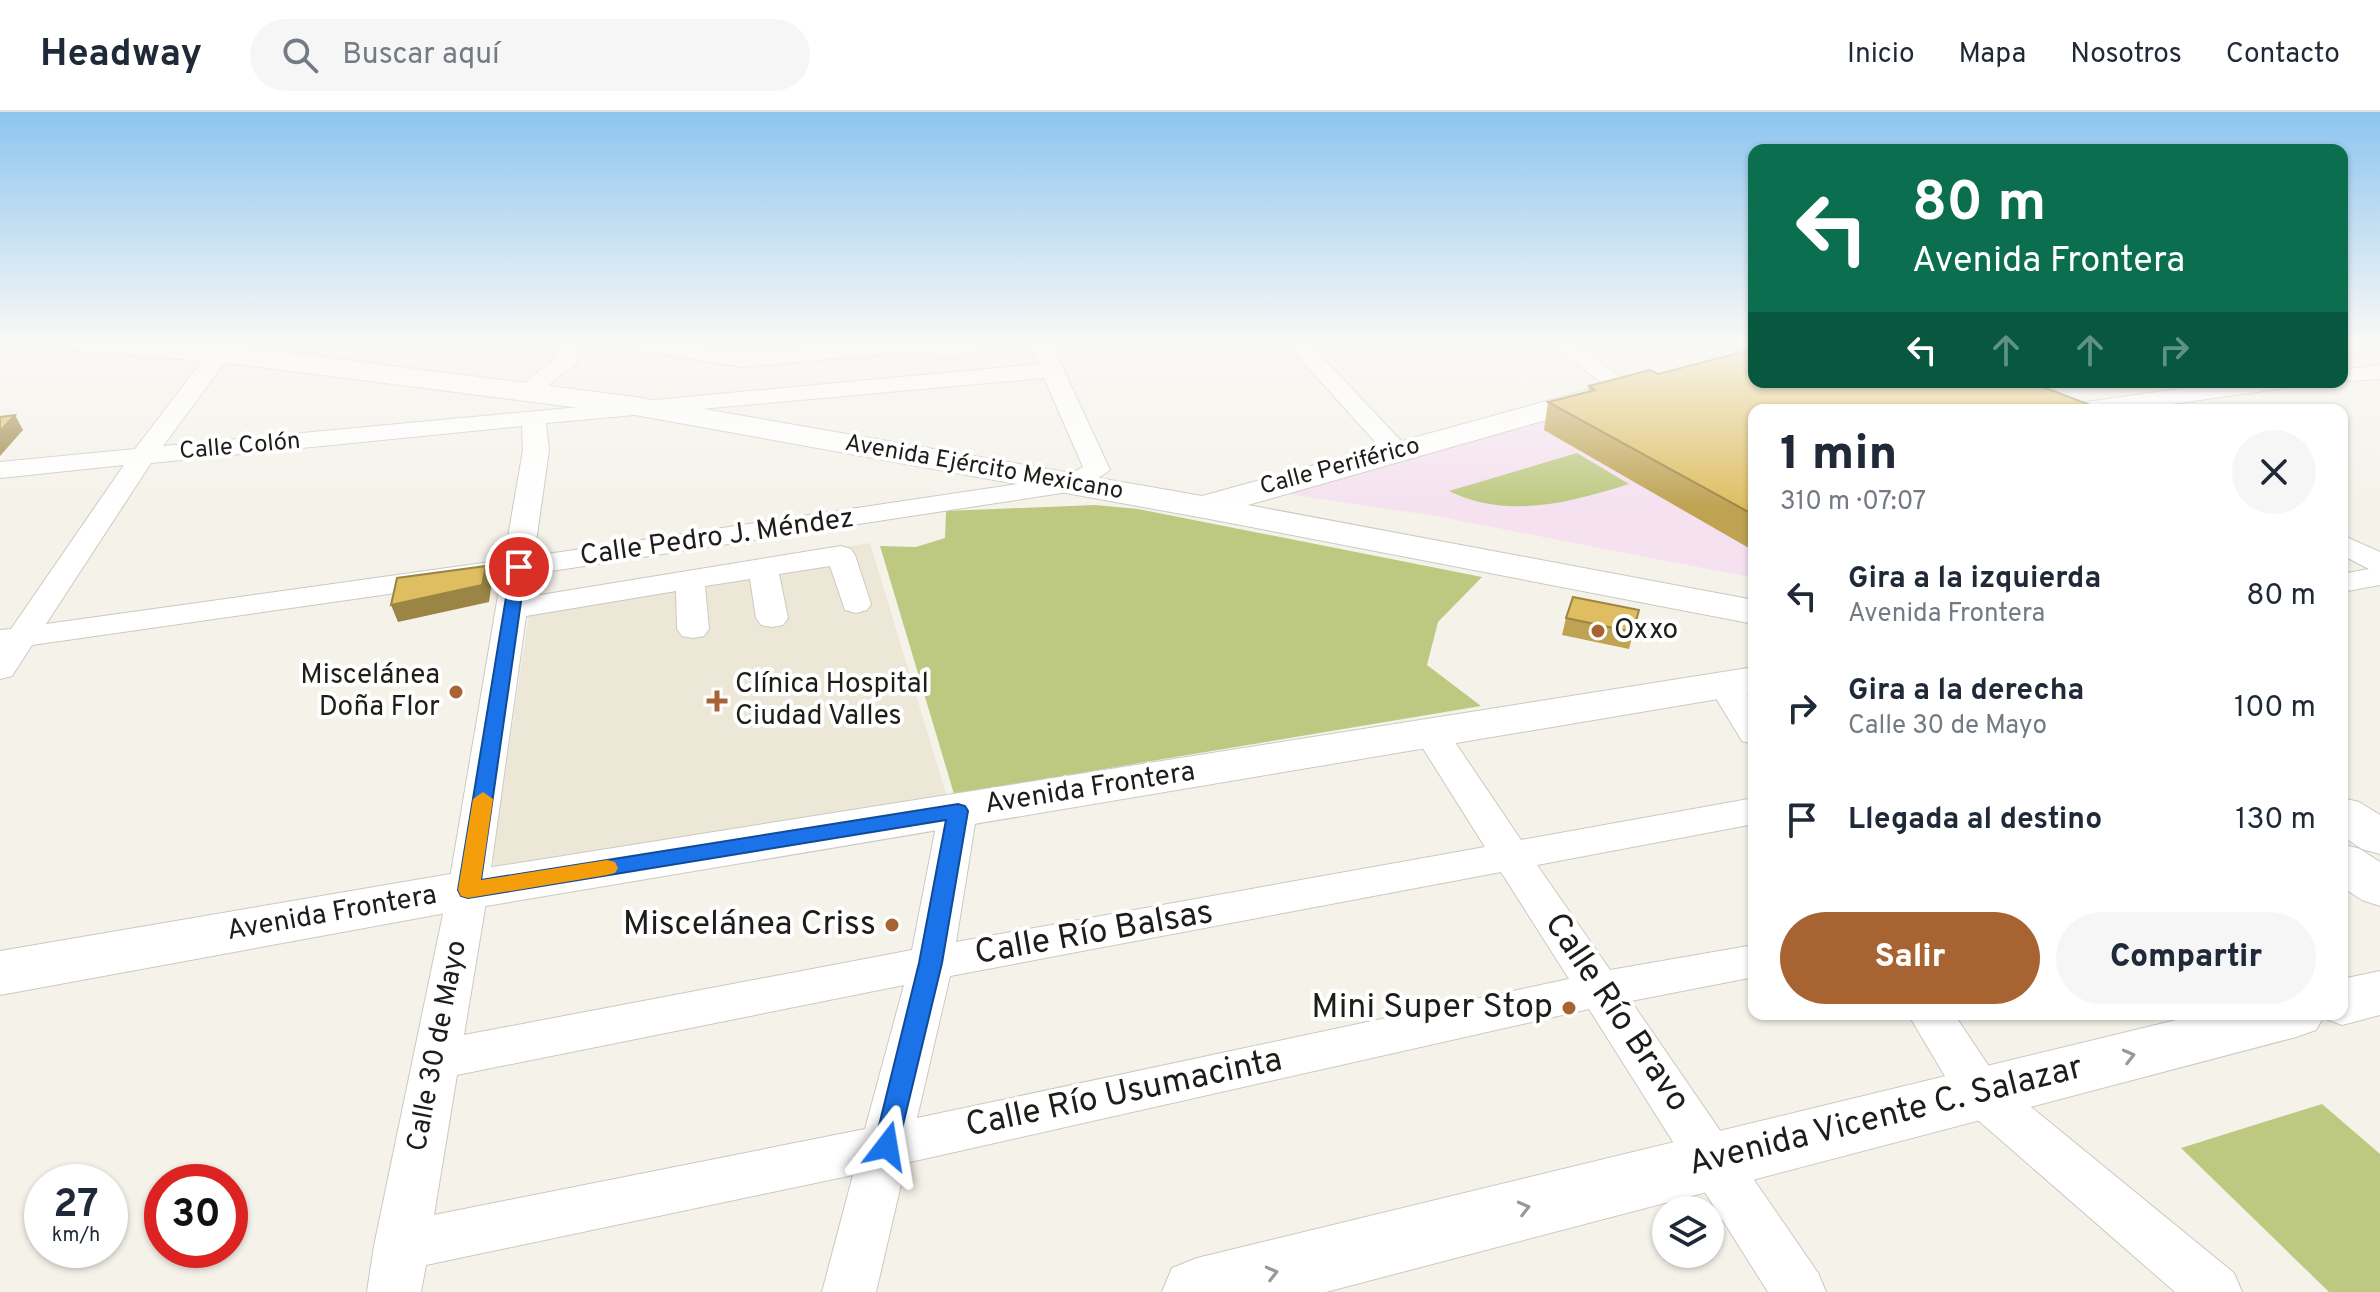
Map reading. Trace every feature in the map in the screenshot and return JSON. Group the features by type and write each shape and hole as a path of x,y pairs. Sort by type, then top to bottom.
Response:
{"main road":[{"name":"Avenida Ejército Mexicano","path":"600,397 635,406 1084,477 1748,596"},
{"name":"Avenida Ejército Mexicano","path":"675,397 1084,477"},
{"name":"Calle Periférico","path":"1220,501 1594,397"},
{"name":"Avenida Ejército Mexicano","path":"1220,501 1748,611"},
{"name":"Avenida Frontera","path":"0,973 468,890 1740,682"},
{"path":"2348,818 2380,837"},
{"path":"2348,866 2380,887"},
{"path":"2348,1001 2380,993"},
{"name":"Avenida Vicente C. Salazar","path":"1197,1292 2272,1020"}],"street":[{"path":"0,669 11,638 189,397"},
{"name":"Calle Colón","path":"0,470 143,456 459,397"},
{"name":"Calle 30 de Mayo","path":"397,1269 468,890 536,450 539,397"},
{"path":"635,406 735,397"},
{"path":"1061,397 1084,477"},
{"path":"1347,397 1397,451"},
{"path":"2122,404 2171,397"},
{"name":"Calle Pedro J. Méndez","path":"11,638 519,567 1084,477"},
{"path":"2348,547 2380,563"},
{"path":"512,609 841,555 856,604"},
{"path":"763,568 772,618"},
{"path":"2348,582 2380,576"},
{"path":"690,580 693,629"},
{"path":"1740,682 1748,711"},
{"name":"Calle Río Bravo","path":"1432,734 1799,1292"},
{"path":"849,1292 931,963 958,811"},
{"name":"Calle Río Balsas","path":"435,1060 931,963 1748,812"},
{"name":"Calle Río Usumacinta","path":"397,1269 887,1146 1602,989 1748,962"},
{"path":"1934,1020 1981,1094 2200,1290"}],"shaded area":[{"path":"1627,397 1754,397 1754,404 1748,404 1748,577 1436,516 1267,491"},
{"name":"Clínica Hospital Ciudad Valles","path":"870,543 947,797 510,869 494,866 493,855 531,601"}],"green space":[{"path":"1577,453 1629,484 1562,502 1516,506 1471,500 1449,491"},
{"path":"1095,505 1138,509 1482,577 1438,622 1427,665 1481,706 954,794 880,546 916,547 945,538 946,511"},
{"path":"2322,1104 2380,1154 2380,1292 2329,1292 2181,1148"}],"building":[{"path":"1567,397 2069,397 2087,404 1748,404 1748,512 1548,402"},
{"path":"15,415 0,431 0,417"},
{"path":"486,566 482,585 391,605 397,578"},
{"path":"1573,597 1639,610 1633,632 1566,618"}],"slow traffic":[{"path":"483,799 468,890 607,868"}],"place":[{"name":"Oxxo","path":"1598,631"},
{"name":"Miscelánea Doña Flor","path":"456,692"},
{"name":"Clínica Hospital Ciudad Valles","path":"717,701"},
{"name":"Miscelánea Criss","path":"892,925"},
{"name":"Mini Super Stop","path":"1569,1008"}],"route":[{"path":"519,567 468,890 958,811 931,963 887,1146"}]}
